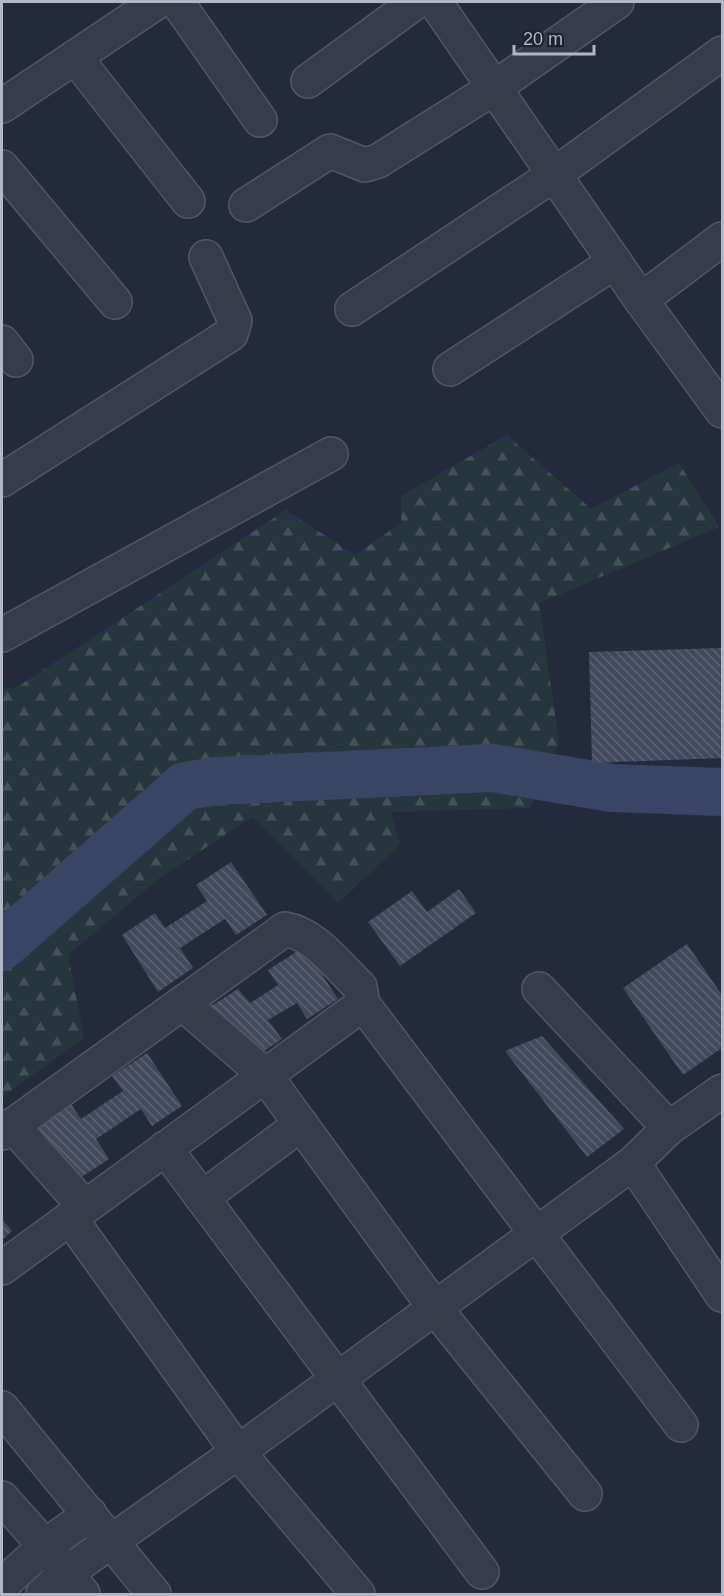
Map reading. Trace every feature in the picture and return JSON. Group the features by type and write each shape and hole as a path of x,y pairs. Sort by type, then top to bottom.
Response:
{"street":[{"path":"2,106 157,2"},
{"path":"177,2 260,120"},
{"path":"308,81 416,2"},
{"path":"435,2 641,300 721,405"},
{"path":"246,205 330,151 364,165 378,161 495,88 617,2"},
{"path":"352,309 555,174 723,53"},
{"path":"75,57 188,201"},
{"path":"2,167 115,302"},
{"path":"641,300 723,239"},
{"path":"2,480 231,334 235,321 206,257"},
{"path":"450,369 615,262"},
{"path":"2,635 331,454"},
{"path":"358,1594 238,1452 77,1212 7,1129 285,929 296,931 314,942 360,987 363,1004 681,1425"},
{"path":"539,989 669,1128"},
{"path":"182,1003 266,1075 435,1308 585,1494"},
{"path":"2,1268 363,1004"},
{"path":"2,1498 45,1546 64,1588 112,1541 238,1452 633,1163 669,1128 723,1090"},
{"path":"202,1198 301,1124"},
{"path":"165,1148 482,1572"},
{"path":"633,1163 723,1295"},
{"path":"2,1408 154,1594"},
{"path":"2,1585 45,1546 90,1514"}],"green space":[{"path":"507,435 591,509 679,463 719,527 539,603 559,742 530,808 391,812 400,844 338,903 252,817 158,879 68,955 84,1038 2,1097 2,689 16,688 286,510 355,555 401,523 401,496"}],"building":[{"path":"722,648 722,758 592,763 589,652"},
{"path":"231,862 267,915 236,935 225,919 180,948 193,968 158,992 122,935 155,913 165,928 207,901 196,885"},
{"path":"459,889 476,913 400,966 368,922 412,891 427,912"},
{"path":"687,944 722,995 722,1048 683,1075 623,988"},
{"path":"304,947 338,999 307,1019 297,1003 268,1020 282,1039 258,1055 211,1006 238,989 250,1003 278,985 268,970"},
{"path":"542,1036 624,1129 587,1157 505,1051"},
{"path":"147,1053 182,1106 152,1126 141,1109 96,1139 109,1159 74,1182 37,1126 71,1104 81,1119 123,1091 112,1076"},
{"path":"2,1219 12,1231 2,1240"}],"waterway":[{"path":"2,946 185,786 216,781 492,768 612,788 722,792"}]}
